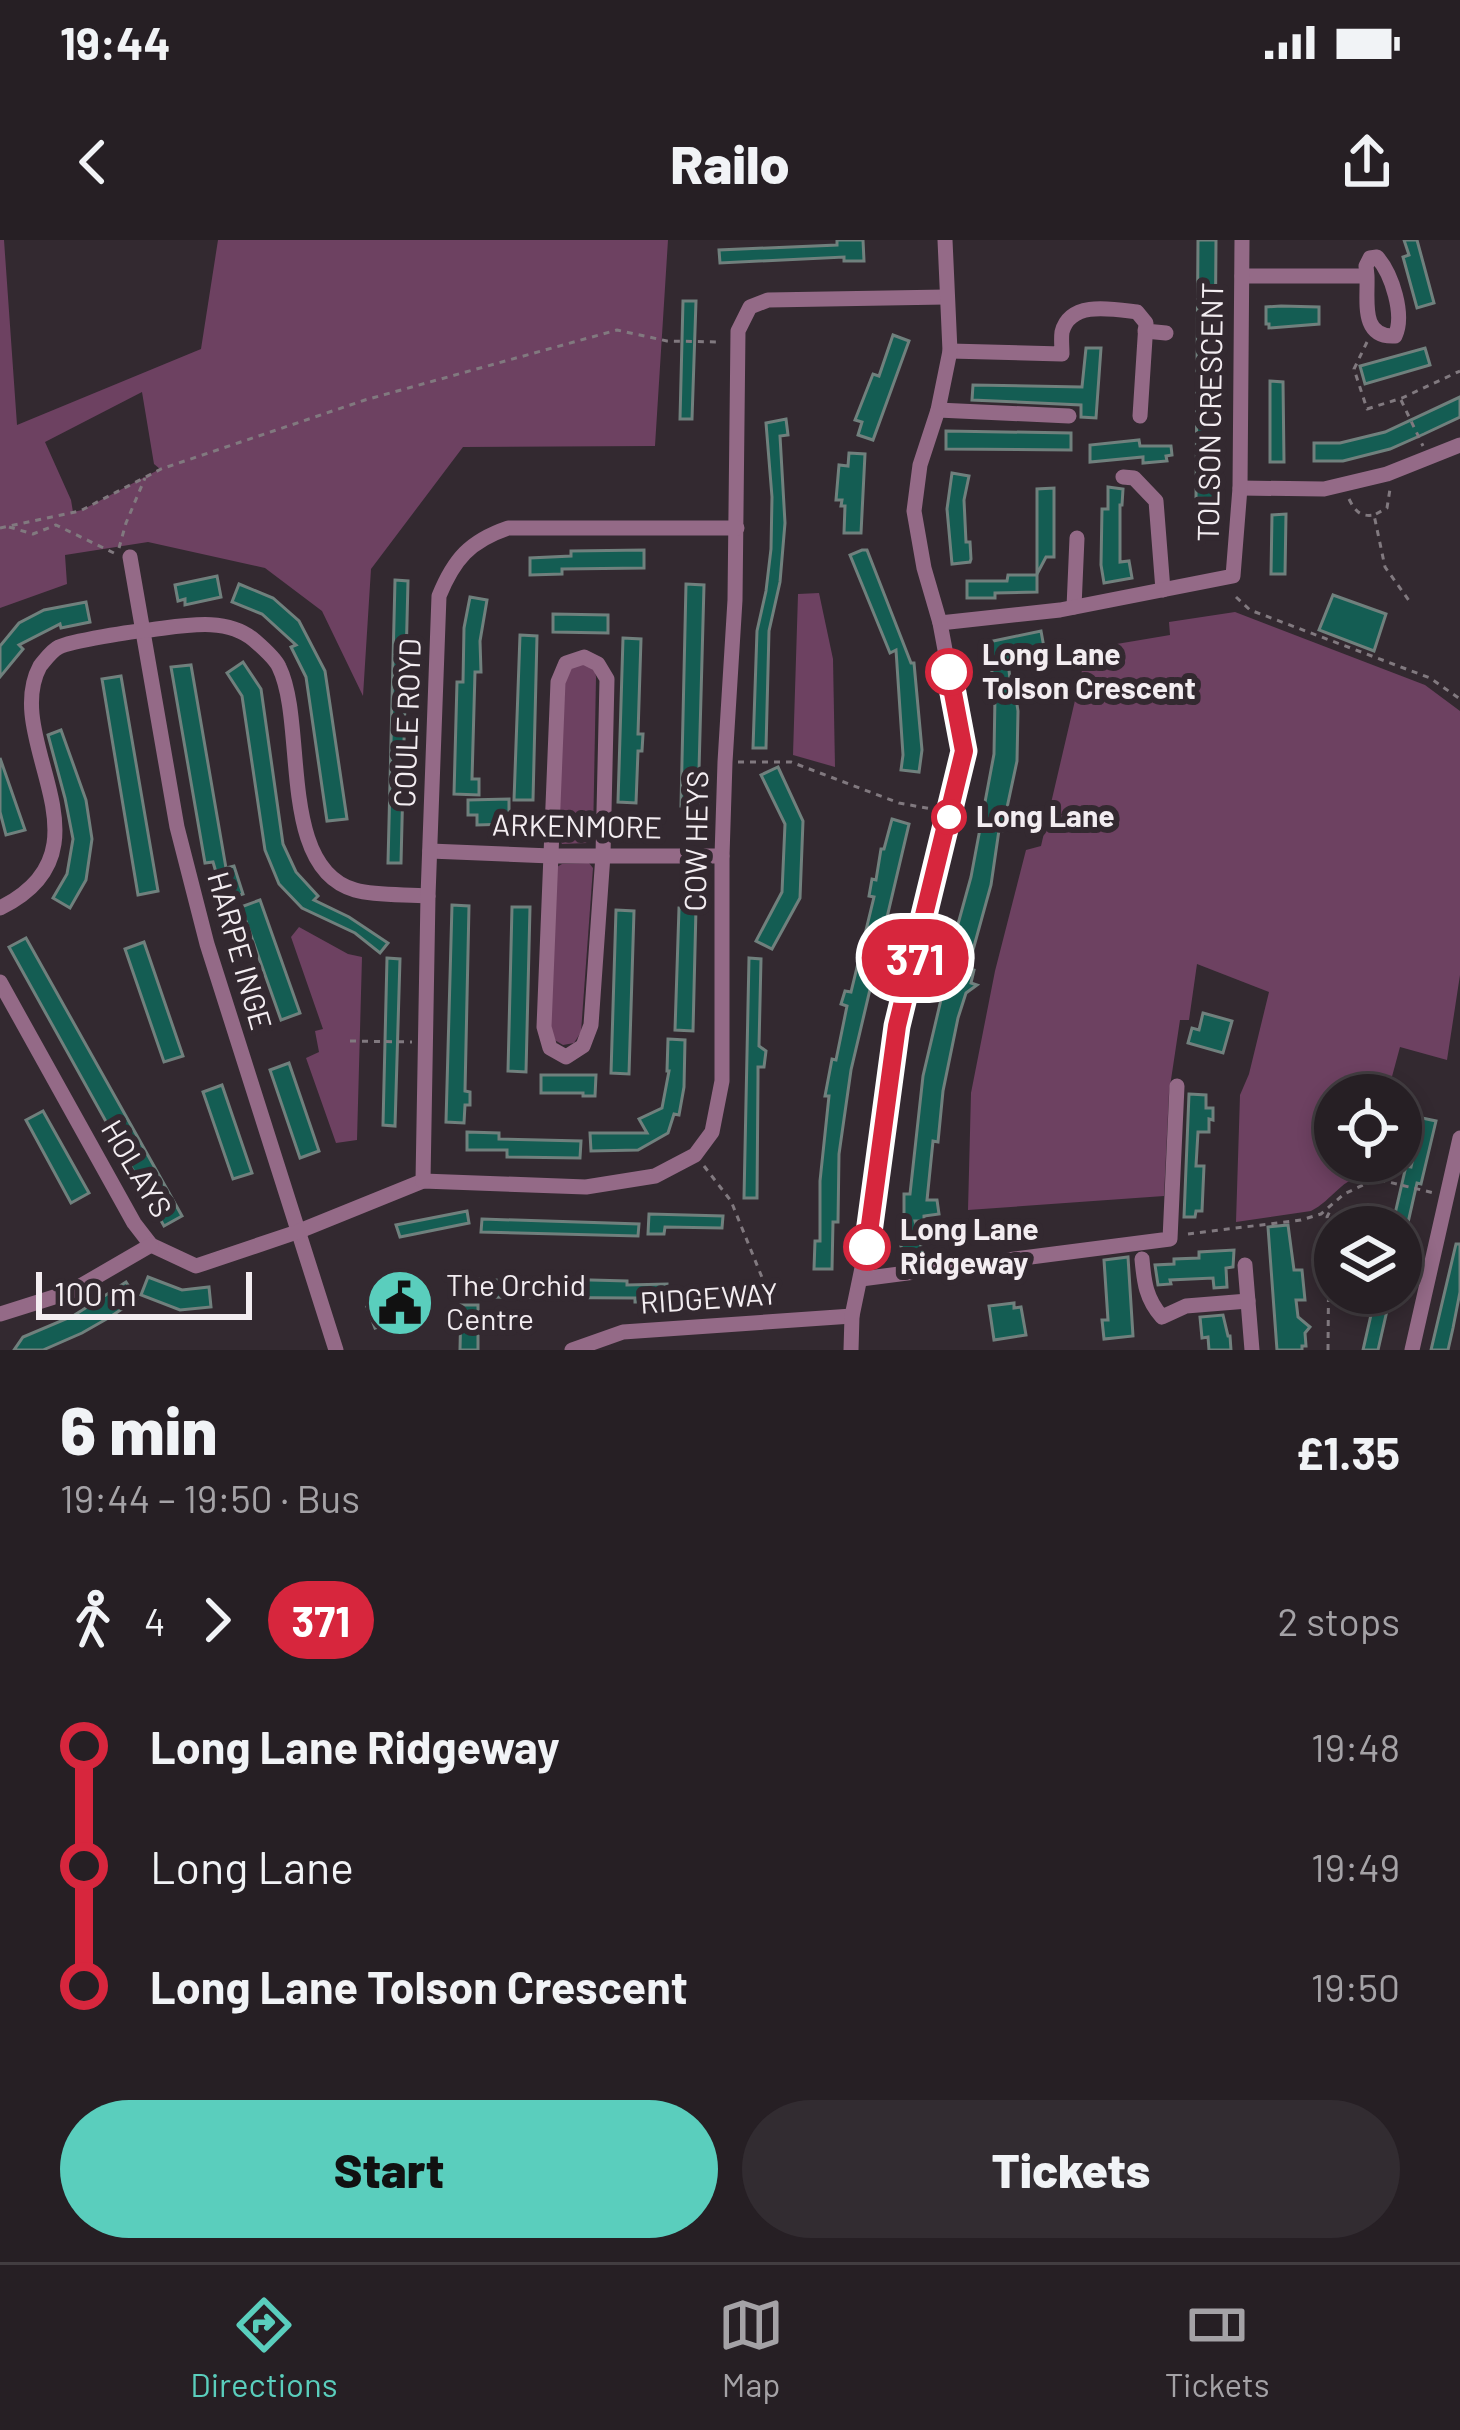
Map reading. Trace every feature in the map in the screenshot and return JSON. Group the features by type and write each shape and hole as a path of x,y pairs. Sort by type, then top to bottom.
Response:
{"street":[{"path":"850,1350 897,1026 964,751 914,512 920,465 950,351 945,240"},
{"name":"TOLSON CRESCENT","path":"940,623 1074,607 1233,576 1240,488 1242,240"},
{"path":"1377,257 1385,266 1400,319 1395,336 1376,334 1370,325 1367,276 1370,258 1377,257"},
{"path":"1242,276 1367,276"},
{"path":"738,343 749,307 768,300 946,297"},
{"path":"950,351 1062,354 1062,331 1071,316 1089,309 1137,312 1145,322 1140,416"},
{"path":"1145,331 1166,332"},
{"name":"COW HEYS","path":"695,1155 712,1132 722,1082 722,856 735,600 738,343"},
{"path":"938,410 1069,416"},
{"path":"1240,488 1324,489 1385,474 1460,446"},
{"path":"1123,478 1134,478 1156,501 1163,590"},
{"name":"COULE ROYD","path":"423,1181 439,596 450,568 488,534 508,528 736,529"},
{"path":"1074,607 1068,574 1077,538"},
{"name":"HARPE INGE","path":"130,557 177,827 207,944 336,1350"},
{"path":"0,908 22,897 41,873 50,841 17,718 29,677 58,647 143,630 218,624 250,636 279,666 303,823 313,853 332,878 356,890 428,896"},
{"path":"584,657 598,664 607,679 603,855 591,1025 583,1046 566,1057 550,1048 544,1027 551,856 558,682 566,664 584,657"},
{"name":"ARKENMORE","path":"430,850 722,856"},
{"name":"HOLAYS","path":"1,987 134,1223 151,1245 196,1266 297,1232"},
{"path":"861,1279 1105,1241 1170,1238 1177,1086"},
{"path":"1412,1350 1460,1138"},
{"path":"297,1232 423,1181 586,1187 655,1176 695,1155"},
{"path":"0,1314 70,1292 151,1245"},
{"path":"1142,1259 1144,1286 1162,1317 1186,1306 1248,1300"},
{"path":"1245,1264 1252,1350"},
{"name":"RIDGEWAY","path":"572,1350 623,1332 852,1316"}],"path":[{"path":"0,528 80,512 161,469 365,400 617,330 667,341 738,343"},
{"path":"1373,330 1354,369 1367,409 1401,399 1460,371"},
{"path":"1401,399 1429,458"},
{"path":"1345,484 1355,511 1374,515 1387,508 1390,497 1385,474"},
{"path":"7,526 33,534 56,526 118,555 146,477"},
{"path":"1374,515 1385,567 1410,602"},
{"path":"1236,597 1250,610 1430,678 1460,699"},
{"path":"725,763 791,762 898,803 950,813"},
{"path":"350,1041 426,1043"},
{"path":"695,1155 731,1201 779,1321"},
{"path":"1170,1238 1322,1214 1344,1194 1376,1179 1447,1196"},
{"path":"1328,1350 1327,1217 1334,1205"}],"shaded area":[{"path":"0,240 4,240 17,425 201,349 218,240 668,240 655,446 463,447 371,569 363,696 322,611 265,568 148,542 65,555 67,584 0,608","holes":["142,392 154,464 160,469 73,512 45,442"]},
{"path":"819,593 833,659 835,767 793,755 798,594"},
{"path":"1235,612 1425,685 1460,711 1460,975 1447,1060 1400,1047 1393,1074 1314,1074 1314,1182 1349,1182 1311,1211 1236,1222 1240,1095 1269,992 1197,964 1189,1020 1180,1020 1169,1093 1164,1196 968,1210 971,1093 995,971 1026,850 1041,846 1087,649 1170,635 1169,622"},
{"path":"585,662 596,677 593,837 587,843 562,844 558,836 565,678 569,668"},
{"path":"589,863 593,868 581,1032 574,1043 563,1045 553,1039 550,1029 557,867"},
{"path":"299,927 362,957 357,1140 336,1143 306,1058 319,1052 315,1031 323,1029 291,937"}],"building":[{"path":"837,240 863,240 864,261 844,261 844,257 720,263 719,250 837,245"},
{"path":"1198,240 1216,240 1214,499 1196,498"},
{"path":"1404,240 1417,240 1434,303 1417,308 1403,257 1409,255"},
{"path":"683,301 696,301 692,419 680,419"},
{"path":"1266,307 1319,307 1319,324 1269,328"},
{"path":"893,335 909,341 873,440 858,435 862,422 855,420 873,374 879,376"},
{"path":"1086,348 1101,348 1096,418 1081,417 1081,405 972,400 973,385 1082,387"},
{"path":"1425,348 1430,365 1365,384 1360,366"},
{"path":"1270,381 1283,382 1284,462 1270,462"},
{"path":"1460,397 1460,417 1390,449 1343,461 1314,461 1314,443 1340,443 1385,432"},
{"path":"786,419 788,435 780,436 785,523 780,582 769,631 766,748 753,748 757,631 771,549 766,423"},
{"path":"946,431 1071,433 1071,450 946,449"},
{"path":"1139,440 1140,446 1171,446 1172,455 1166,456 1167,461 1143,463 1143,457 1090,462 1090,445"},
{"path":"849,453 865,454 861,533 844,533 845,506 836,500 839,465 848,466"},
{"path":"952,473 969,476 964,500 971,559 952,564 947,509"},
{"path":"1108,487 1123,489 1120,562 1129,561 1132,578 1104,583 1102,509 1108,509"},
{"path":"1054,488 1054,557 1046,557 1037,574 1037,489"},
{"path":"1286,514 1285,574 1271,574 1272,515"},
{"path":"644,550 644,568 562,569 562,574 530,575 530,558 571,556 571,551"},
{"path":"867,550 914,663 922,750 919,772 901,770 896,650 890,653 850,555"},
{"path":"1008,575 1037,575 1037,592 967,598 967,581 1007,581"},
{"path":"217,576 221,597 185,605 185,599 178,601 175,585"},
{"path":"395,580 408,581 401,863 388,863"},
{"path":"239,584 273,598 299,621 325,671 347,819 327,821 306,677 291,647 296,645 262,614 232,602"},
{"path":"686,584 704,585 698,807 681,806"},
{"path":"1333,595 1386,614 1374,651 1319,630"},
{"path":"470,597 487,600 481,672 475,672 472,779 479,779 479,795 454,794 457,682 463,682"},
{"path":"86,602 90,622 61,628 60,624 19,645 23,649 0,677 0,646 19,623 44,610"},
{"path":"553,614 608,615 608,633 553,632"},
{"path":"1041,631 1045,653 1008,661 1018,711 1017,761 973,950 971,983 977,985 966,993 958,1018 938,1142 933,1141 927,1200 937,1200 939,1214 915,1221 924,1259 905,1261 899,1239 904,1238 904,1194 910,1194 923,1076 971,877 994,754 995,696 984,643"},
{"path":"520,635 537,636 533,800 514,800"},
{"path":"623,638 641,639 638,734 643,734 636,803 618,802"},
{"path":"243,662 261,689 283,844 296,872 318,896 314,900 388,943 380,953 355,933 302,908 279,884 265,850 242,696 227,673"},
{"path":"191,665 226,868 234,866 243,894 224,900 213,862 205,863 171,667"},
{"path":"121,676 158,891 138,895 102,679"},
{"path":"61,730 86,800 92,839 86,880 70,908 53,898 67,874 73,839 48,735"},
{"path":"0,758 25,830 6,835 0,812"},
{"path":"778,767 803,821 800,898 772,949 756,941 782,892 785,824 761,775"},
{"path":"509,799 509,824 477,825 477,815 468,815 468,800"},
{"path":"892,819 909,824 851,1070 839,1154 832,1269 814,1269 815,1241 820,1241 820,1181 829,1096 825,1096 847,1006 841,1004 845,991 851,992 874,897 869,896 872,879 876,880"},
{"path":"260,900 300,1013 281,1020 241,907"},
{"path":"452,905 469,906 465,1091 470,1092 470,1105 465,1105 464,1123 446,1122"},
{"path":"512,907 530,907 526,1072 508,1071"},
{"path":"679,908 696,908 693,1031 675,1030"},
{"path":"616,910 634,911 629,1074 611,1073"},
{"path":"26,938 182,1216 164,1226 9,947"},
{"path":"144,942 183,1056 164,1062 125,949"},
{"path":"387,958 400,959 395,1126 383,1125"},
{"path":"749,958 761,959 759,1046 766,1051 764,1067 758,1067 757,1198 744,1198"},
{"path":"1203,1013 1232,1021 1223,1053 1188,1043 1192,1028 1199,1030"},
{"path":"668,1039 685,1040 679,1115 674,1114 668,1133 638,1150 591,1151 590,1133 647,1133 639,1119 662,1108 669,1071"},
{"path":"289,1063 319,1151 300,1158 270,1070"},
{"path":"541,1075 596,1075 595,1096 541,1093"},
{"path":"222,1085 252,1173 233,1179 203,1092"},
{"path":"1189,1094 1206,1095 1206,1108 1213,1108 1209,1132 1198,1132 1196,1166 1204,1166 1202,1211 1196,1211 1195,1217 1184,1217"},
{"path":"43,1111 89,1193 71,1203 26,1120"},
{"path":"1422,1118 1436,1121 1422,1180"},
{"path":"467,1132 499,1133 499,1139 581,1141 580,1158 507,1157 507,1150 467,1150"},
{"path":"1402,1182 1421,1182 1417,1183 1412,1206 1397,1206"},
{"path":"467,1211 469,1223 400,1237 396,1225"},
{"path":"649,1214 723,1216 722,1228 665,1227 664,1234 648,1234"},
{"path":"482,1219 639,1224 638,1236 481,1232"},
{"path":"1288,1225 1294,1270 1302,1270 1305,1300 1296,1300 1298,1317 1310,1327 1302,1350 1277,1350 1268,1227"},
{"path":"1456,1244 1460,1244 1460,1292 1448,1350 1431,1350"},
{"path":"1234,1250 1233,1267 1226,1268 1227,1287 1214,1288 1213,1278 1158,1285 1155,1265 1199,1258 1199,1252"},
{"path":"1128,1257 1133,1336 1104,1339 1102,1320 1108,1320 1104,1260"},
{"path":"148,1277 182,1290 209,1287 211,1307 180,1310 141,1295"},
{"path":"477,1279 667,1284 667,1291 752,1282 753,1294 680,1302 476,1297"},
{"path":"126,1282 137,1299 110,1317 43,1350 14,1350 23,1337 73,1316"},
{"name":"The Orchid Centre","path":"415,1282 428,1319 405,1327 402,1319 375,1328 367,1307 386,1300 384,1293"},
{"path":"1014,1303 1014,1308 1021,1307 1026,1335 994,1340 989,1306"},
{"path":"461,1305 478,1305 478,1350 460,1350"},
{"path":"1371,1314 1386,1314 1378,1350 1363,1350"},
{"path":"1223,1315 1231,1350 1209,1350 1200,1317"}],"bus line":[{"name":"371","path":"867,1247 897,1026 964,751 949,672"}],"place":[{"name":"Long Lane Tolson Crescent","path":"949,672"},
{"name":"Long Lane","path":"949,817"},
{"name":"Long Lane Ridgeway","path":"867,1247"},
{"name":"The Orchid Centre","path":"400,1303"}]}
